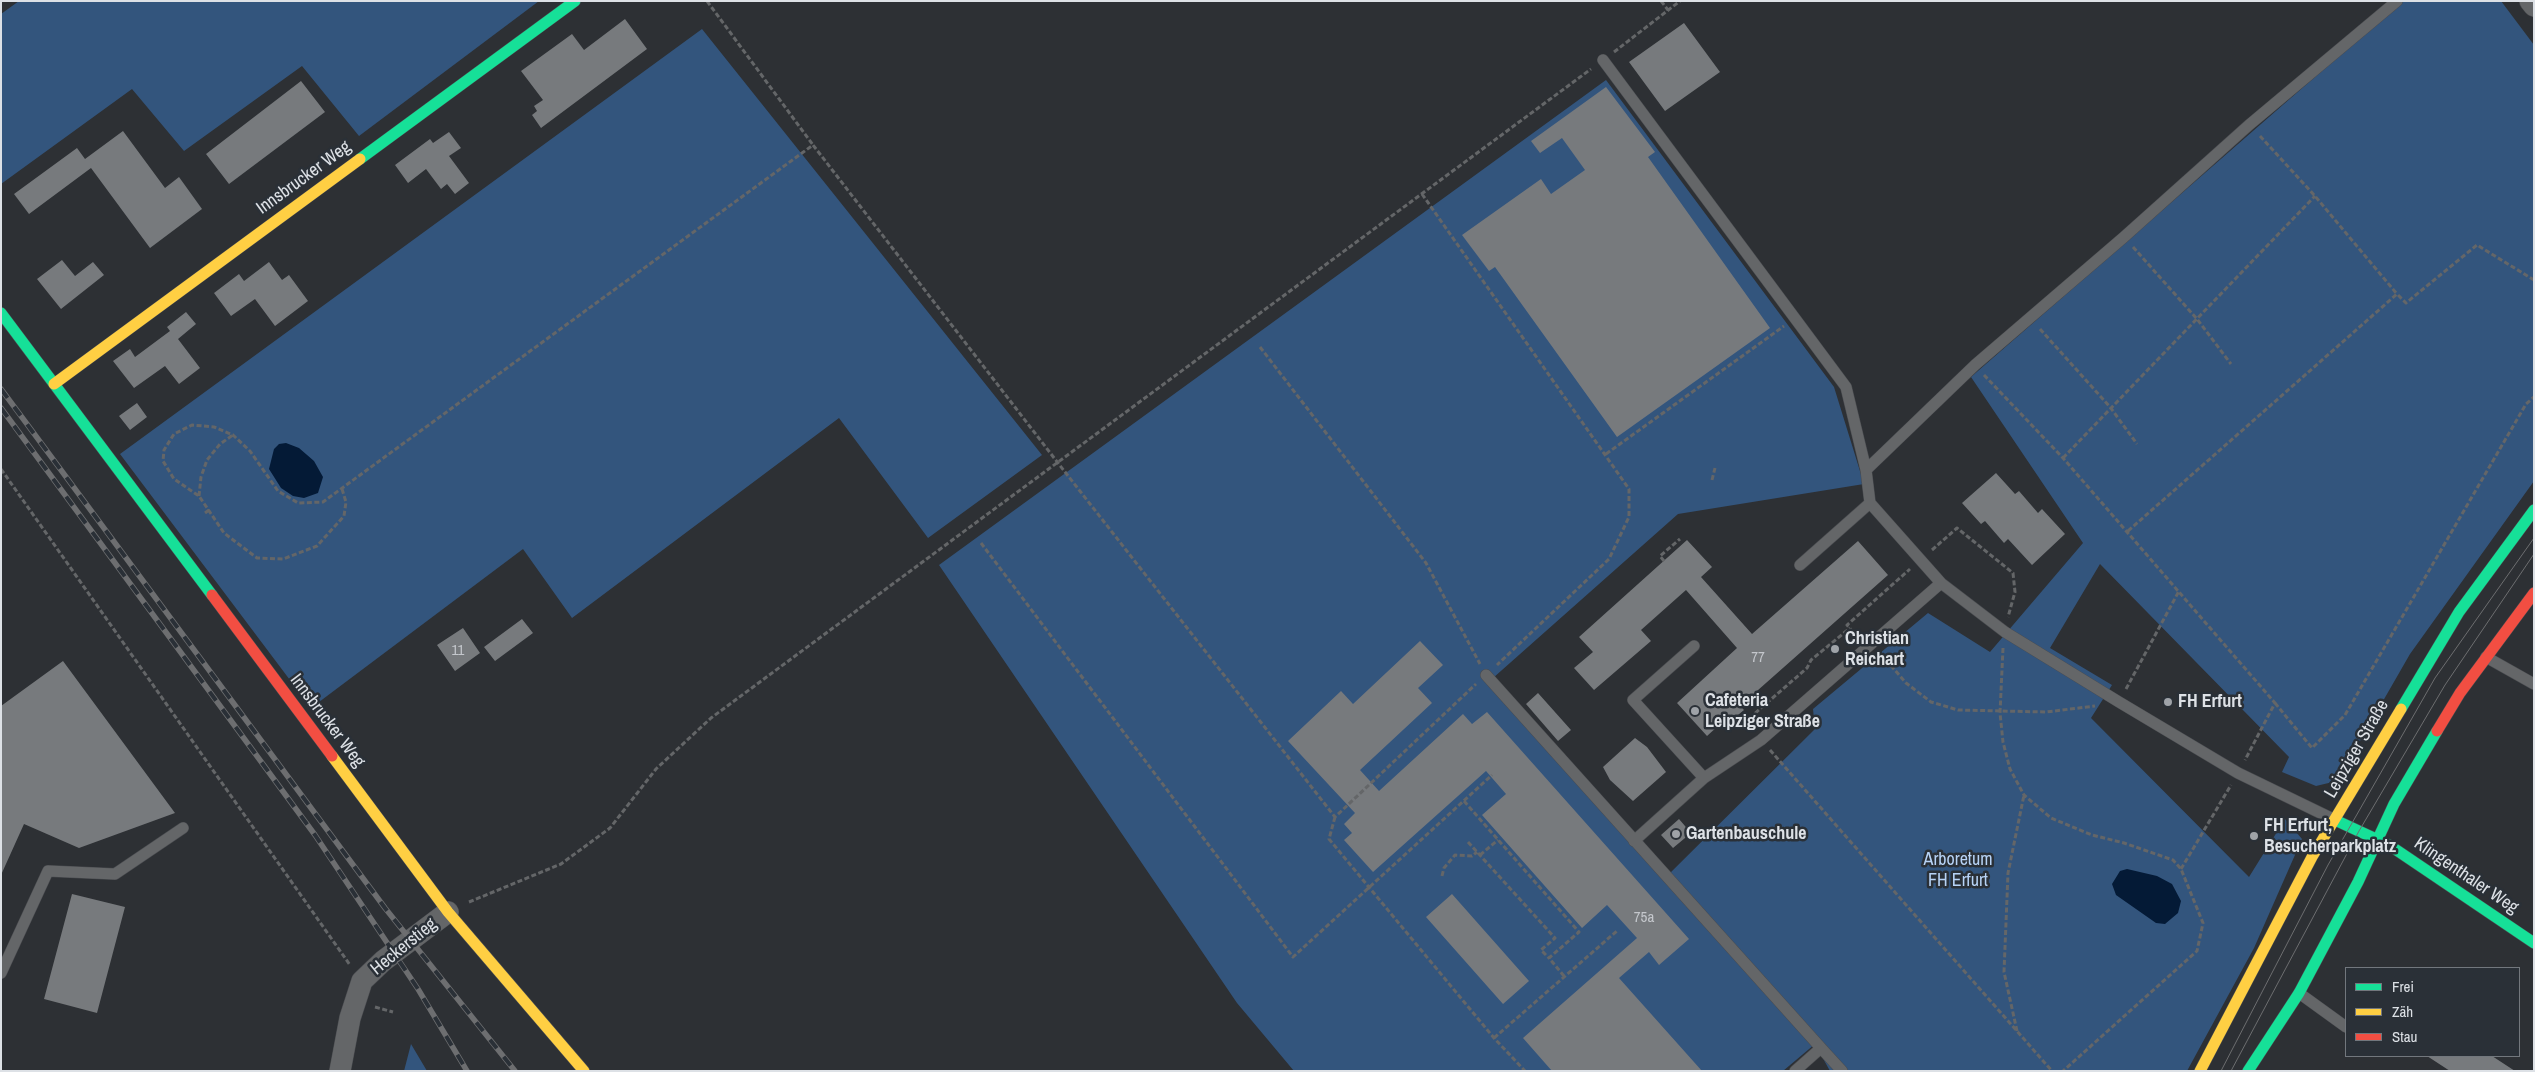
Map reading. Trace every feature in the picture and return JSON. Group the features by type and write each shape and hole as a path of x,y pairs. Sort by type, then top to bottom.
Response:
{"street":[{"name":"Innsbrucker Weg","path":"54,384 575,1"},
{"path":"2530,1 2534,6"},
{"name":"Innsbrucker Weg","path":"1,313 448,912 584,1071"},
{"name":"Leipziger Straße","path":"2200,1071 2312,857 2459,612 2534,510"},
{"path":"2248,1071 2298,993 2378,840 2394,804 2460,693 2534,593"},
{"name":"Klingenthaler Weg","path":"2335,820 2378,840 2534,943"},
{"name":"Heckerstieg","path":"340,1071 350,1018 362,981 383,961 448,912"}],"lane":[{"path":"1866,470 1975,365 2124,237 2249,125 2397,1"},
{"path":"1603,60 1846,387 1866,470 1870,503 1941,583 2004,632 2119,702 2238,772 2335,820"},
{"path":"1800,565 1870,503"},
{"path":"1634,841 1704,778 1761,740 1941,583"},
{"path":"1694,646 1633,700 1704,778"},
{"path":"2486,657 2534,684"},
{"path":"1486,675 1842,1071"},
{"path":"1,973 48,871 115,874 183,828"},
{"path":"2298,993 2345,1026"},
{"path":"1795,1071 1821,1048"}],"path":[{"path":"707,1 813,144 1058,463 1335,817"},
{"path":"1661,1 1668,10"},
{"path":"473,900 561,864 610,828 656,769 711,718 1422,194 1680,1"},
{"path":"2249,125 2315,196 2406,303 2477,245 2534,280"},
{"path":"342,489 346,502 344,516 330,534 317,546 283,559 258,558 224,532 199,496 174,479 163,461 164,450 174,434 192,425 214,427 233,435 250,451 278,491 298,503 323,502 813,144"},
{"path":"1422,194 1629,489 1629,516 1609,559 1335,817 1330,839 1494,1038 1525,1071"},
{"path":"2063,458 2315,196"},
{"path":"2124,237 2198,319 2231,364"},
{"path":"2128,531 2397,294"},
{"path":"2030,317 2110,408 2137,444"},
{"path":"1606,454 1795,319"},
{"path":"1260,347 1426,563 1486,675"},
{"path":"1975,365 2063,458 2128,531 2312,748 2345,716 2526,404 2534,397"},
{"path":"199,496 201,477 207,460 220,444 233,435"},
{"path":"1712,480 1714,468"},
{"path":"1,469 362,981"},
{"path":"205,514 209,510"},
{"path":"2063,1071 2197,950 2203,923 2181,869 2173,860 2124,843 2092,835 2051,818 2024,795 2010,769 2003,742 2000,712 2004,632 2014,592 2013,573 1957,528 1847,625 1906,683 1931,702 1958,710 2000,712 2046,712 2119,702 2179,591"},
{"path":"1664,561 1660,556 1680,539"},
{"path":"981,543 1293,957 1492,775"},
{"path":"1850,628 1811,660 1807,668 1745,722 2052,1071"},
{"path":"2181,869 2238,772 2275,703"},
{"path":"2018,1031 2004,972 2008,873 2024,795"},
{"path":"1464,801 1579,932 1549,958"},
{"path":"1480,855 1498,840"},
{"path":"1468,842 1555,938 1541,950 1564,976"},
{"path":"1442,876 1444,868 1455,855 1472,856 1477,852"},
{"path":"1494,1038 1618,930"}],"green space":[{"path":"19,1 539,1 359,136 302,66 184,151 132,89 1,184 1,14"},
{"name":"Arboretum FH Erfurt","path":"2402,1 2501,1 2534,45 2534,481 2410,654 2337,781 2316,786 2282,772 2289,757 2100,564 2050,648 2112,685 2091,718 2249,877 2285,819 2302,839 2254,948 2187,1071 1830,1071 1815,1044 1783,1071 1294,1071 1237,1003 939,565 1606,80 1834,387 1864,484 1678,514 1493,678 1666,877 1815,729 1813,709 1928,613 1990,652 2083,543 1971,377"},
{"path":"702,29 1042,455 928,538 839,418 572,618 523,549 311,708 120,454"},
{"path":"411,1044 427,1071 404,1071"}],"shaded area":[{"path":"286,443 299,448 314,461 323,477 318,493 304,498 293,496 281,488 269,469 274,449 279,444"},
{"path":"2127,869 2157,876 2172,884 2181,901 2178,913 2165,924 2156,923 2116,895 2112,884 2120,871"}],"building":[{"path":"625,19 647,49 541,128 532,115 537,111 534,106 543,100 521,71 572,34 584,50"},
{"path":"1684,23 1720,72 1665,111 1629,62"},
{"path":"301,81 325,112 229,184 206,154"},
{"path":"1606,87 1655,152 1648,157 1770,328 1617,437 1495,267 1489,271 1462,235 1541,179 1551,194 1585,170 1562,138 1540,153 1531,141"},
{"path":"123,131 165,188 179,177 202,209 150,248 91,168 29,214 14,194 77,148 85,159"},
{"path":"449,132 461,148 449,156 469,183 455,194 447,184 441,189 426,169 408,183 395,165 430,139 433,143"},
{"path":"62,260 75,276 93,262 104,275 61,309 37,279"},
{"path":"269,262 282,280 289,275 308,301 275,326 255,299 231,316 214,293 239,274 244,281"},
{"path":"186,312 196,324 178,339 200,368 179,384 165,366 134,388 113,361 130,349 135,357 170,331 167,327"},
{"path":"137,403 147,417 130,430 119,416"},
{"path":"1996,473 2015,494 2019,491 2038,513 2042,509 2065,534 2032,565 2008,539 2004,543 1985,521 1981,524 1962,503"},
{"path":"1687,540 1712,567 1701,577 1752,634 1858,541 1888,575 1740,706 1744,710 1732,720 1729,716 1707,736 1677,703 1737,648 1686,590 1641,630 1651,641 1594,690 1574,668 1593,652 1579,637"},
{"path":"522,619 533,633 495,661 484,647"},
{"path":"463,628 480,653 455,671 437,645"},
{"path":"1420,641 1443,665 1418,688 1432,703 1360,770 1379,791 1463,714 1472,724 1487,712 1689,939 1659,965 1649,952 1619,978 1702,1071 1552,1071 1523,1038 1637,938 1607,905 1582,928 1482,815 1506,794 1486,771 1373,872 1344,840 1352,833 1344,824 1355,813 1288,741 1341,691 1353,704"},
{"path":"63,661 175,813 79,848 24,824 1,875 1,706"},
{"path":"1538,693 1571,730 1558,741 1526,704"},
{"path":"1635,738 1647,747 1666,772 1633,801 1610,780 1603,767"},
{"name":"Gartenbauschule","path":"1679,819 1691,833 1673,848 1661,835"},
{"path":"72,894 125,907 97,1013 44,999"},
{"path":"1452,894 1529,981 1503,1004 1426,917"},
{"path":"2429,1057 2494,1057 2515,1071 2450,1071"}],"tram line":[{"path":"2221,1071 2328,865 2435,678 2534,538"},
{"path":"2231,1071 2359,831 2445,685 2534,554"}],"railway":[{"path":"1,389 385,908 515,1071"},
{"path":"1,408 315,835 418,989 467,1071"}],"traffic: fast":[{"path":"360,159 575,1"},
{"path":"1,313 212,595"},
{"path":"2401,709 2459,612 2534,510"},
{"path":"2248,1071 2299,993 2358,882 2394,804 2437,731"},
{"path":"2335,820 2389,845 2534,943"}],"traffic: slow":[{"path":"54,384 360,159"},
{"path":"2200,1071 2312,857 2401,709"},
{"path":"332,756 448,912 584,1071"}],"traffic: jam":[{"path":"2437,731 2460,693 2534,593"},
{"path":"212,595 332,756"}],"place":[{"name":"Christian Reichart","path":"1835,649"},
{"name":"FH Erfurt","path":"2168,702"},
{"name":"Cafeteria Leipziger Straße","path":"1695,711"},
{"name":"Gartenbauschule","path":"1676,834"},
{"name":"FH Erfurt, Besucherparkplatz","path":"2254,836"}]}
